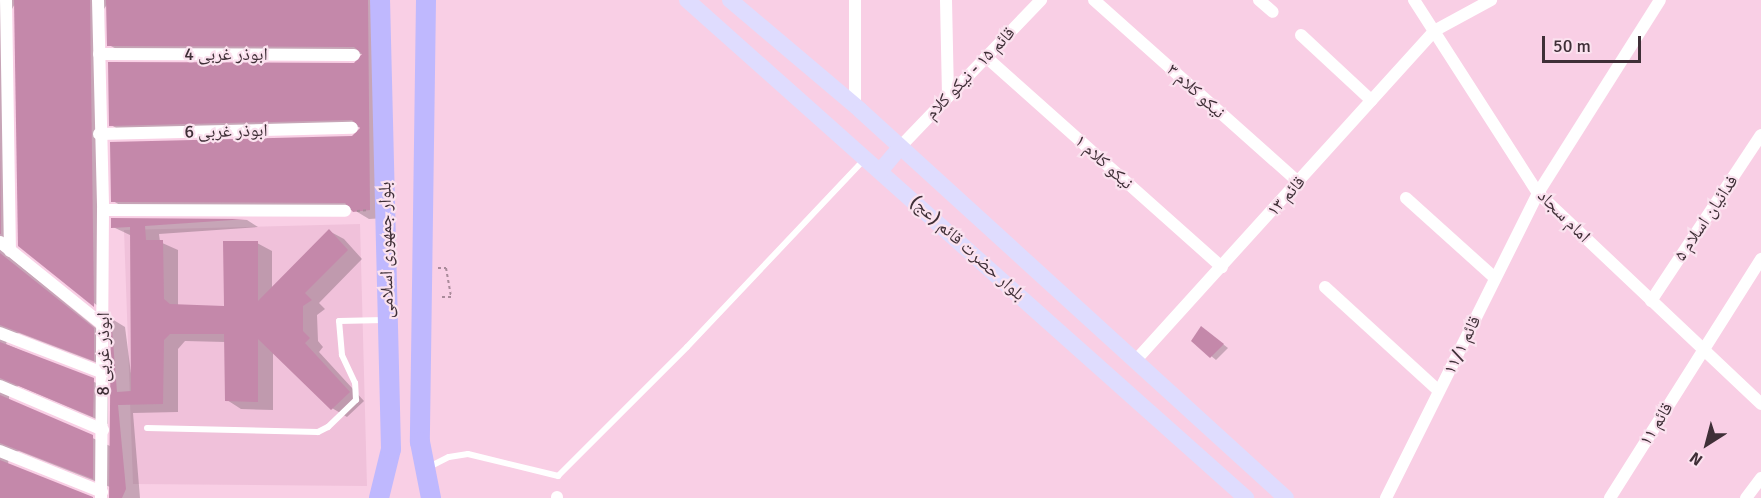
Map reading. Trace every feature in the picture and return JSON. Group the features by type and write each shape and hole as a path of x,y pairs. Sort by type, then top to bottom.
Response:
{"main road":[{"name":"بلوار جمهوری اسلامی","path":"379,498 391,449 380,0"},
{"name":"بلوار جمهوری اسلامی","path":"426,0 420,442 427,467 431,498"},
{"name":"بلوار حضرت قائم (عج)","path":"687,0 881,170 1246,498"},
{"name":"بلوار حضرت قائم (عج)","path":"730,0 855,105 1286,498"},
{"path":"881,170 900,147"},
{"path":"419,498 420,442"},
{"path":"391,449 392,498"}],"street":[{"path":"6,0 10,251"},
{"name":"ابوذر غربی 8","path":"98,0 99,134 103,210 102,495"},
{"path":"855,0 855,105"},
{"path":"946,0 948,96"},
{"path":"1027,0 1027,15"},
{"name":"قائم ۱۵ - نیکو کلام","path":"900,147 1041,0"},
{"name":"نیکو کلام ۳","path":"1094,0 1298,182"},
{"path":"1259,0 1273,12"},
{"name":"امام سجاد","path":"1414,0 1538,193 1761,404"},
{"name":"قائم ۱۳","path":"1136,360 1434,31 1491,0"},
{"name":"قائم ۱۱/۱","path":"1386,498 1538,193 1660,0"},
{"path":"1301,35 1371,100"},
{"name":"ابوذر غربی 4","path":"99,54 354,55"},
{"name":"نیکو کلام ۱","path":"986,57 1222,267"},
{"name":"ابوذر غربی 6","path":"99,134 352,128"},
{"name":"فدائیان اسلام ۵","path":"1651,301 1761,135"},
{"path":"1406,198 1495,278"},
{"path":"103,210 345,211"},
{"path":"0,242 103,325"},
{"name":"قائم ۱۱","path":"1610,498 1761,259"},
{"path":"1325,286 1439,391"},
{"path":"0,333 103,373"},
{"path":"0,386 103,430"},
{"path":"0,451 102,495"},
{"path":"1746,498 1761,478"}],"lane":[{"path":"427,467 436,466 449,457 468,454 558,476 687,347 866,158"},
{"path":"147,428 318,432 328,427 356,400 355,383 342,355 339,321 387,320"}],"path":[{"path":"345,211 384,212"},
{"path":"446,268 451,297"}],"shaded area":[{"path":"360,224 367,486 133,484 124,230"}],"building":[{"path":"14,0 90,0 94,307 18,246"},
{"path":"106,0 368,0 370,210 353,212 345,203 111,202 110,142 352,136 360,128 352,120 109,126 108,62 354,63 362,54 354,47 107,46"},
{"path":"0,141 1,234 0,234"},
{"path":"111,218 247,219 145,226 146,240 163,240 164,299 170,304 224,306 223,241 258,241 258,301 329,229 348,250 305,293 312,300 303,306 303,331 310,338 305,343 350,392 331,410 258,339 258,402 225,401 224,334 170,334 164,340 163,404 118,405 126,489 122,498 109,498 111,317 117,392 131,391 130,227 111,228"},
{"path":"0,253 94,328 94,361 0,325"},
{"path":"1201,326 1224,344 1210,358 1191,341"},
{"path":"0,342 94,378 93,417 0,378"},
{"path":"0,395 93,435 93,479 0,443"},
{"path":"0,460 93,497 93,498 0,498"}]}
